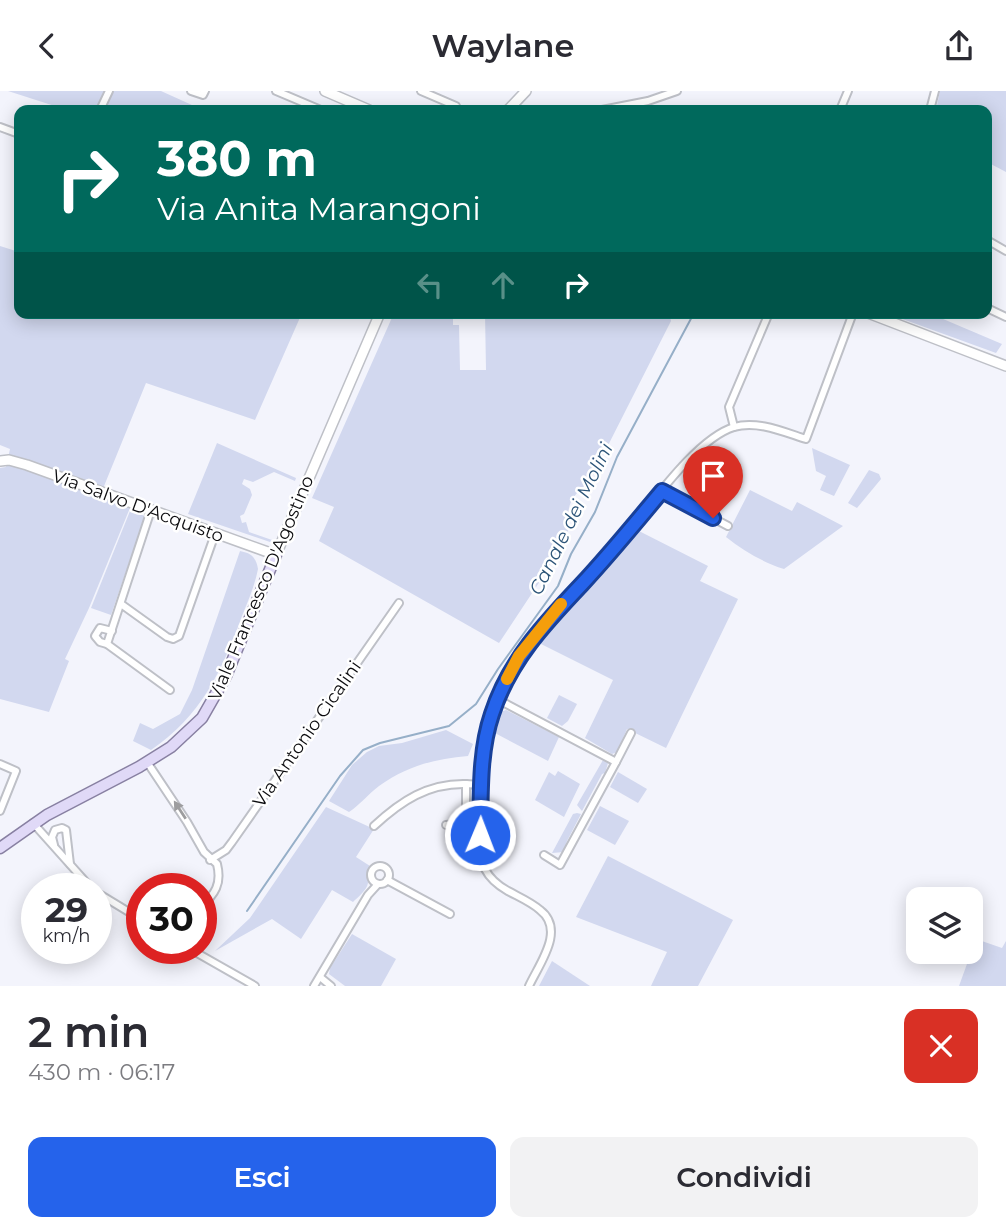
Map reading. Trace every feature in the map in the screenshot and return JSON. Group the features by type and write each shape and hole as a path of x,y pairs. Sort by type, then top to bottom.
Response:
{"main road":[{"name":"Viale Francesco D'Agostino","path":"0,848 33,823 147,762 186,735 212,704 226,676 276,555"}],"street":[{"path":"191,91 203,95 205,91"},
{"path":"276,91 309,105"},
{"path":"325,91 357,105"},
{"path":"421,91 454,105"},
{"path":"514,105 526,91"},
{"path":"628,105 677,91"},
{"name":"Viale Francesco D'Agostino","path":"276,555 377,319"},
{"path":"734,427 729,407 766,319"},
{"path":"528,986 548,946 551,925 539,908 502,887 488,875 484,867 480,835 483,751 497,699 519,656 538,630 622,539 701,447 734,427 755,425 806,439 851,319"},
{"path":"884,319 1006,366"},
{"name":"Via Salvo D'Acquisto","path":"0,461 9,460 27,465 276,555"},
{"path":"662,491 728,526"},
{"path":"107,644 151,510"},
{"path":"121,604 167,637 173,639 179,636 215,534"},
{"name":"Via Antonio Cicalini","path":"211,860 226,850 399,603"},
{"path":"112,631 100,628 96,633 97,640 107,644 170,690"},
{"path":"497,699 616,762"},
{"path":"544,855 561,865 631,733"},
{"path":"147,762 211,860 216,873"},
{"path":"0,764 16,771 1,814"},
{"path":"374,826 413,795 443,785 481,785"},
{"path":"446,825 466,823 466,785"},
{"path":"33,823 76,873"},
{"path":"55,849 53,833 62,828 67,832 67,852 72,869"},
{"path":"376,882 372,872 378,867 386,868 391,879 450,914"},
{"path":"314,986 376,882 391,879"},
{"path":"217,964 255,986"},
{"path":"320,977 331,986"}],"shaded area":[{"path":"8,91 161,91 192,105 51,105"},
{"path":"940,91 1006,91 1006,172 992,165 992,105 937,105"},
{"path":"0,246 14,250 14,319 299,319 255,420 146,383 102,491 132,503 65,659 69,661 49,712 0,699 0,468 6,467 10,449 0,445"},
{"path":"391,319 453,319 453,325 459,325 460,370 486,370 485,319 670,319 590,481 569,506 570,527 546,572 499,643 319,541 334,507 312,498"},
{"path":"902,319 943,319 1002,344 996,353"},
{"path":"217,443 296,478 295,481 274,472 253,482 244,479 242,484 250,489 252,495 244,514 240,516 242,523 246,522 249,532 272,540 270,542 188,514"},
{"path":"812,448 850,465 834,496 820,490 826,476 816,471"},
{"path":"869,470 879,474 881,479 857,508 848,503"},
{"path":"750,490 792,511 797,502 843,526 784,569 776,566 754,556 726,537"},
{"path":"130,511 145,516 111,615 91,608"},
{"path":"637,530 708,566 700,581 738,599 666,748 627,729 617,752 612,754 585,738 613,680 539,643 538,637"},
{"path":"240,551 252,556 258,569 249,599 218,674 196,707 168,737 151,750 133,741 140,723 153,729 180,714 192,690"},
{"path":"559,695 577,704 568,721 562,726 547,718"},
{"path":"506,710 559,737 548,761 493,732 498,713"},
{"path":"446,730 473,744 468,756 432,762 400,773 379,786 349,812 329,801 352,765 367,752 379,746 402,743"},
{"path":"603,760 608,763 605,773 582,811 577,805"},
{"path":"558,771 580,784 564,817 535,800 549,772 555,776"},
{"path":"618,772 647,789 638,803 610,787"},
{"path":"600,806 629,821 615,845 587,830"},
{"path":"326,807 374,829 356,857 370,866 368,883 353,902 332,890 301,939 272,919 217,950 250,918"},
{"path":"573,814 581,814 564,852 552,853"},
{"path":"608,856 733,920 698,986 651,986 667,952 576,917"},
{"path":"352,934 396,959 381,986 345,986 329,974 330,968"},
{"path":"983,941 1002,948 1006,941 1006,986 959,986 967,964 983,964"},
{"path":"552,961 590,986 539,986"}],"waterway":[{"name":"Canale dei Molini","path":"247,911 340,776 363,750 380,743 449,726 476,704 558,586 571,554 595,512 617,457 691,319"}],"slow traffic":[{"path":"507,679 519,656 561,604"}],"route":[{"path":"480,835 483,751 491,715 519,656 538,630 622,539 662,491 713,518"}]}
